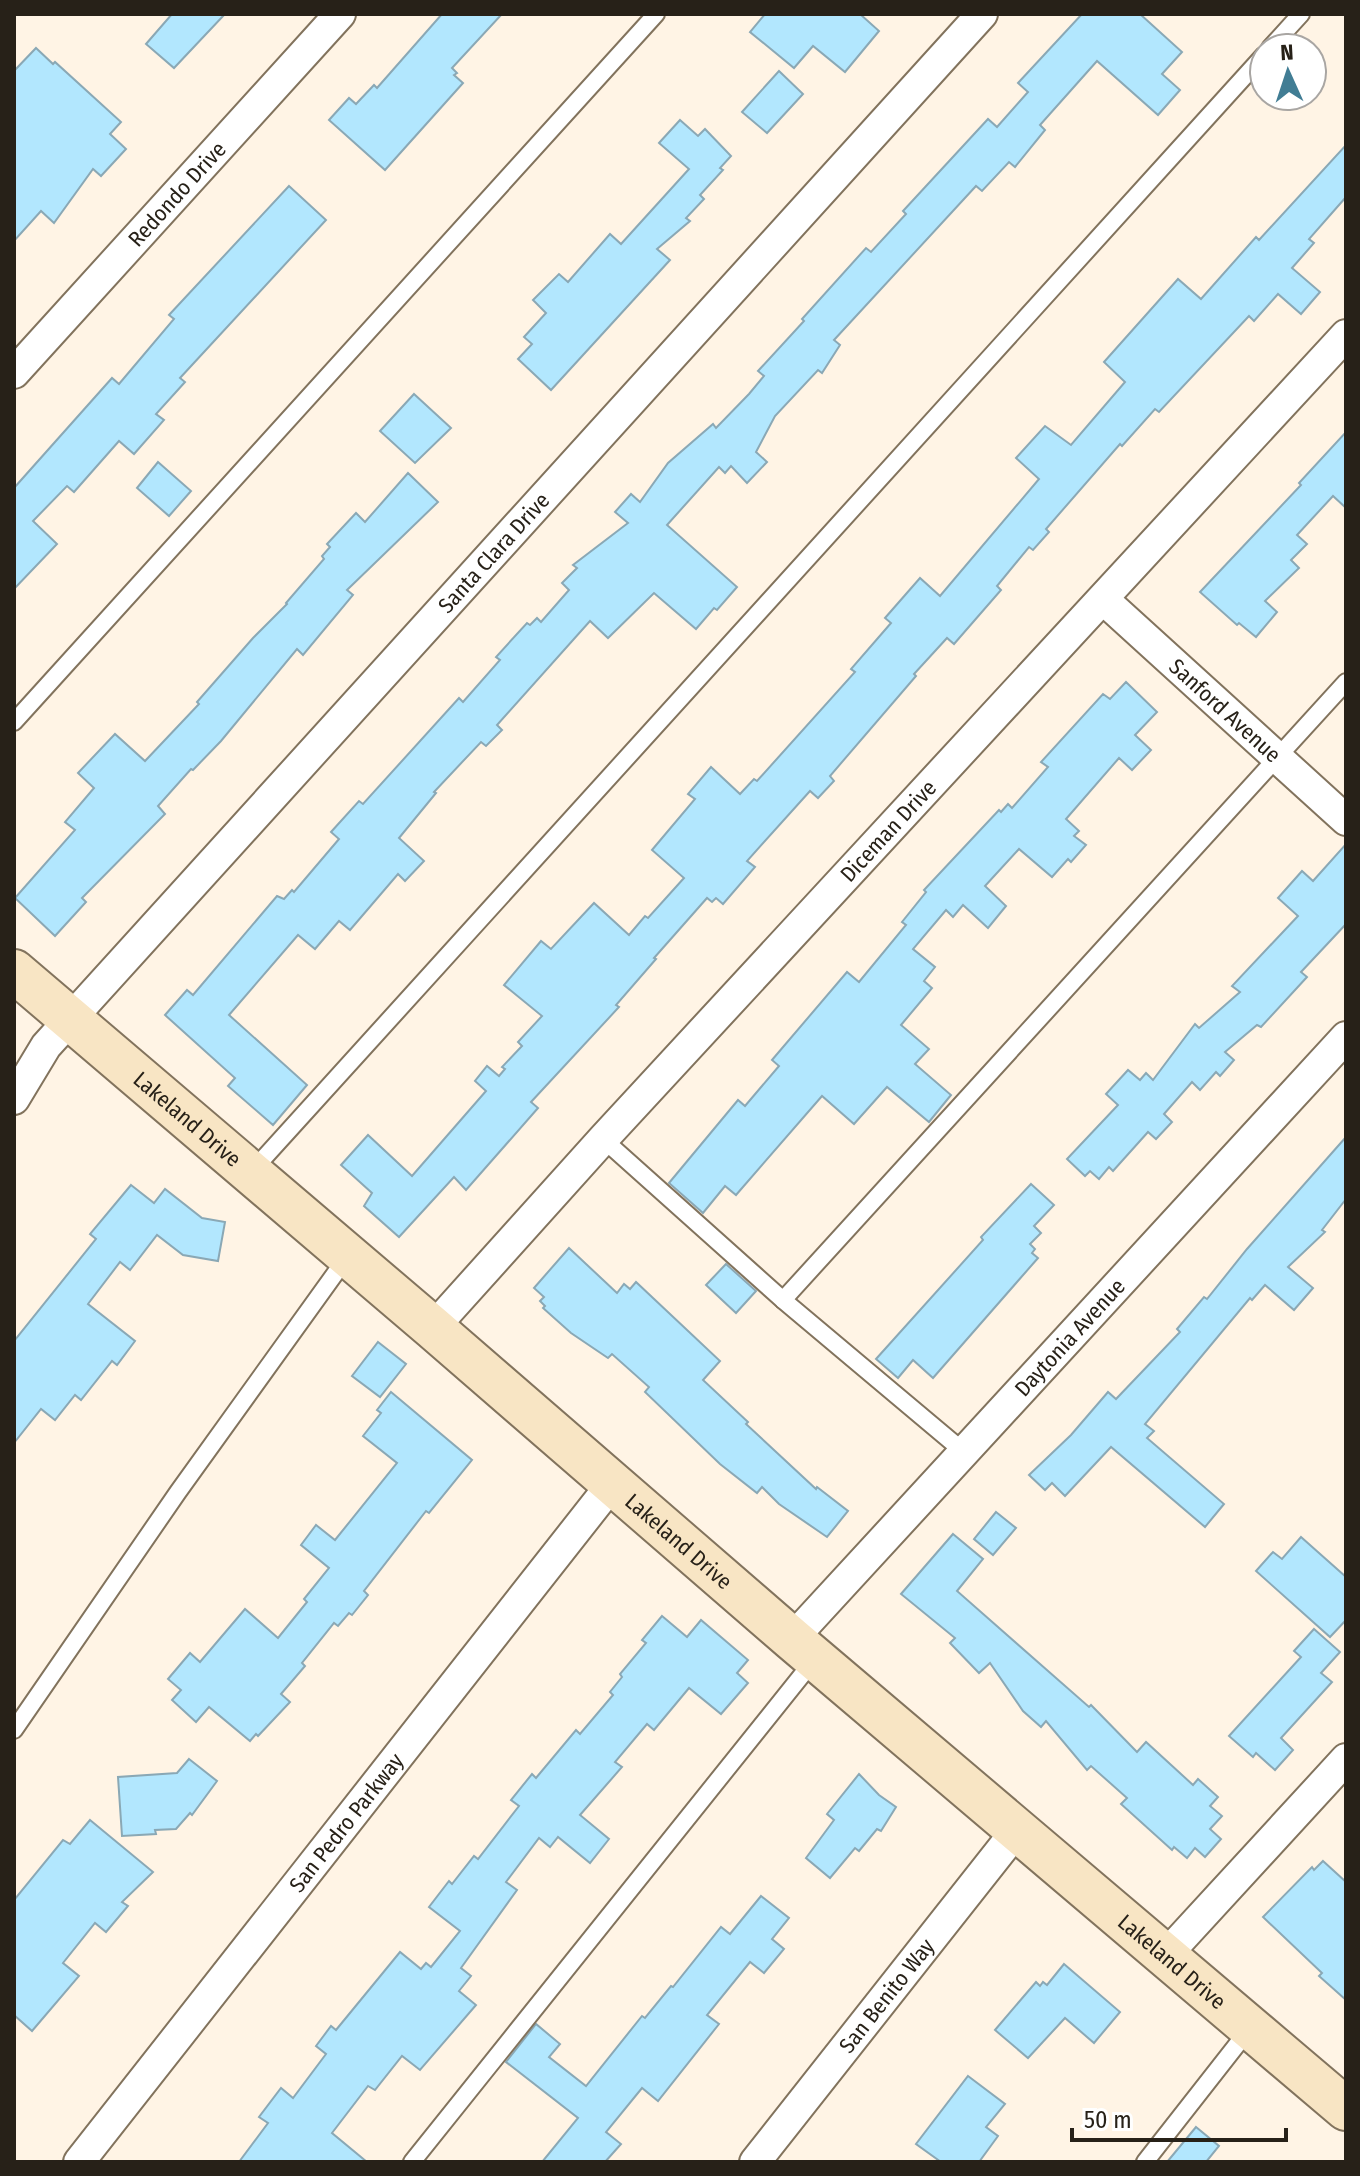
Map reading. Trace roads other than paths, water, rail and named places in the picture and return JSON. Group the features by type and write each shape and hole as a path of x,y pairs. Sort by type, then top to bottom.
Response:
{"street":[{"name":"Redondo Drive","path":"14,373 340,14"},
{"name":"Santa Clara Drive","path":"14,1099 46,1046 70,1019 982,14"},
{"name":"Diceman Drive","path":"433,1328 603,1139 1346,335"},
{"name":"Sanford Avenue","path":"1104,600 1346,820"},
{"name":"Lakeland Drive","path":"14,971 1346,2109"},
{"name":"Daytonia Avenue","path":"804,1649 964,1452 1346,1037"},
{"name":"San Pedro Parkway","path":"79,2162 612,1484"},
{"path":"1166,1955 1346,1759"},
{"name":"San Benito Way","path":"755,2162 1017,1830"}],"lane":[{"path":"14,722 656,14"},
{"path":"1285,32 1301,14"},
{"path":"251,1172 1248,73"},
{"path":"783,1300 1346,682"},
{"path":"603,1139 783,1300 964,1452"},
{"path":"14,1730 178,1492 348,1255"},
{"path":"412,2162 804,1649"},
{"path":"1145,2162 1250,2027"}]}
